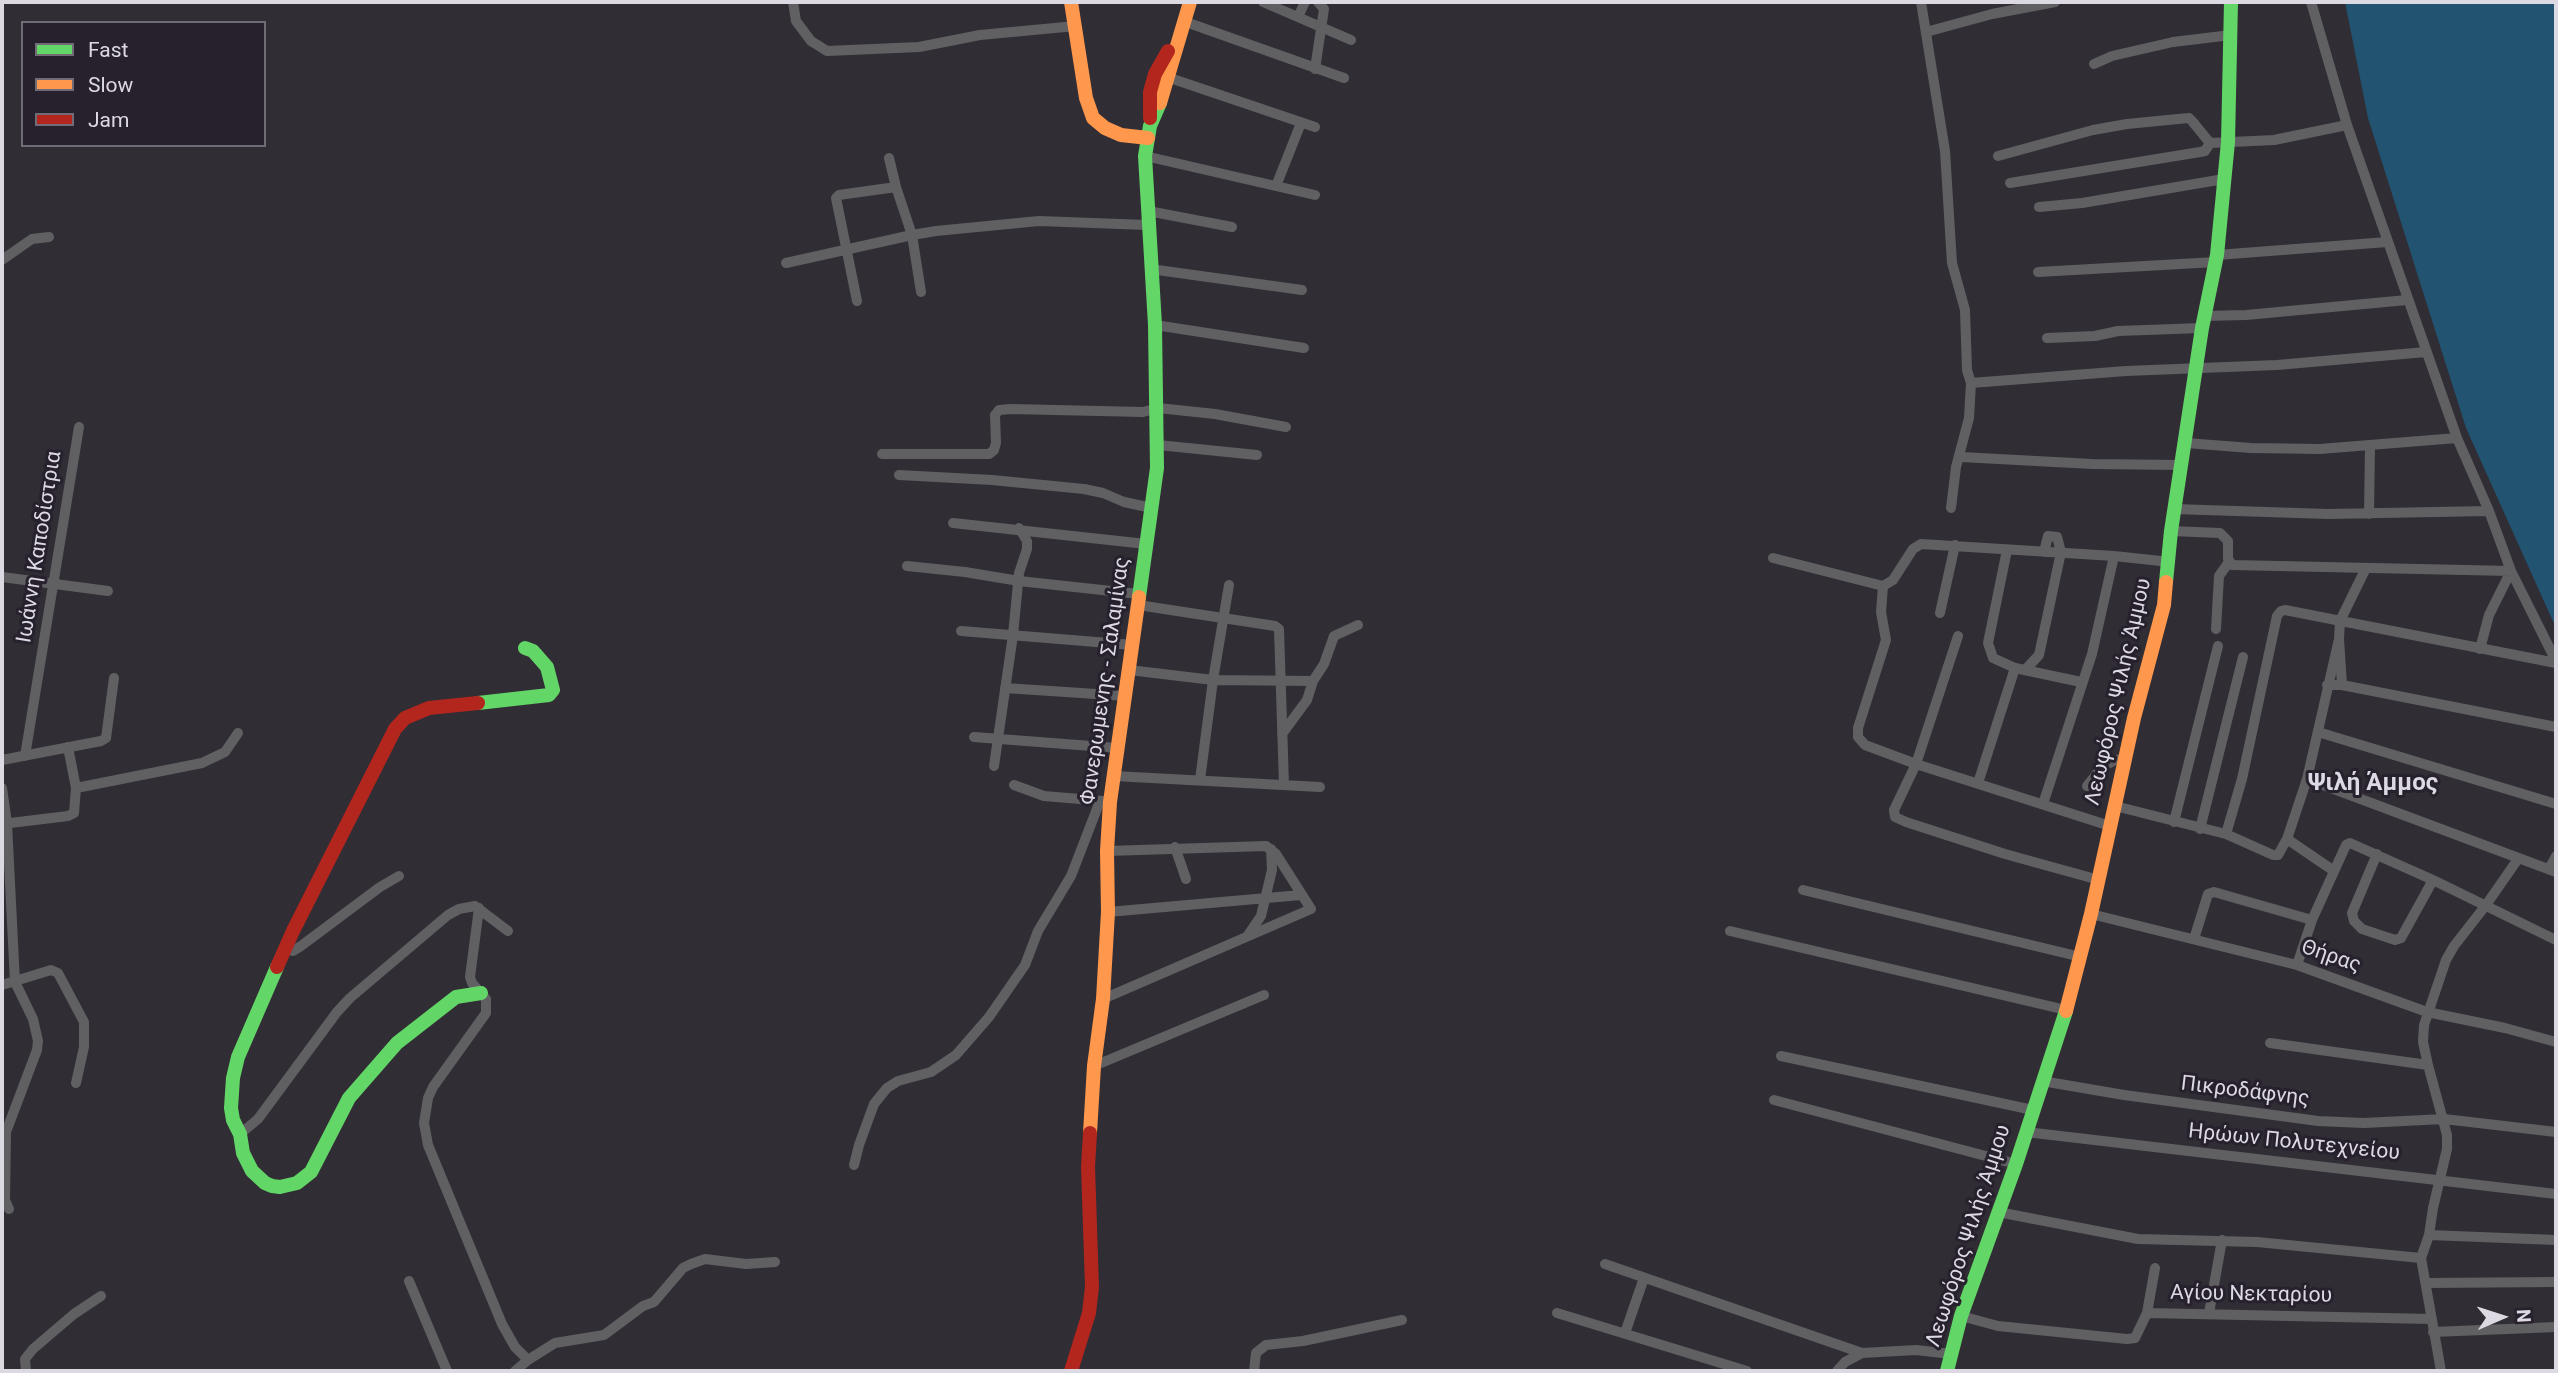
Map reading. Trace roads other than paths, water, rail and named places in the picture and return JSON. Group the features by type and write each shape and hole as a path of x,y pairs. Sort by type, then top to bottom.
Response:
{"street":[{"path":"793,2 796,21 811,41 827,51 919,47 991,34 1076,26"},
{"path":"1072,2 1086,97 1093,118 1113,132 1149,132 1150,92 1155,74 1181,28 1344,78"},
{"name":"Φανερωμενης - Σαλαμίνας","path":"1071,1371 1089,1313 1091,1287 1088,1177 1094,1066 1103,999 1108,912 1105,801 1114,776 1126,696 1158,445 1155,325 1145,156 1149,132 1190,2"},
{"path":"1264,2 1351,40"},
{"path":"1297,17 1305,2"},
{"path":"1315,69 1324,9 1318,2"},
{"path":"1921,2 1945,151 1952,263 1965,310 1967,370 1970,383 1969,418 1961,457 1956,467 1951,508"},
{"path":"1926,32 1992,14 2055,2"},
{"name":"Λεωφόρος Ψιλής Άμμου","path":"1947,1371 1961,1316 2066,1010 2081,957 2125,759 2161,617 2170,562 2174,509 2203,322 2216,258 2228,142 2231,2"},
{"path":"2311,2 2347,125 2456,438 2489,511 2511,571 2556,662"},
{"path":"2094,64 2112,56 2174,42 2231,35"},
{"path":"1167,78 1315,127"},
{"path":"1998,156 2093,130 2189,118 2210,144"},
{"path":"1276,186 1301,122"},
{"path":"2010,183 2200,152 2205,151 2210,144 2274,140 2347,125"},
{"path":"1145,156 1315,195"},
{"path":"889,158 912,235 921,292"},
{"path":"2039,208 2224,179"},
{"path":"857,301 835,200 837,196 896,187"},
{"path":"786,263 912,235 1038,221 1147,218 1232,227"},
{"path":"2,260 32,239 49,237"},
{"path":"2038,272 2387,242"},
{"path":"1150,270 1302,290"},
{"path":"2047,338 2095,336 2246,315 2407,300"},
{"path":"1155,325 1304,348"},
{"path":"1970,383 2426,352"},
{"path":"882,454 989,454 996,443 995,415 999,410 1143,412 1158,408 1215,414 1286,428"},
{"name":"Ιωάννη Καποδίστρια","path":"25,756 79,427"},
{"path":"2186,443 2284,449 2456,438"},
{"path":"1158,445 1257,455"},
{"path":"2369,514 2370,445"},
{"path":"1961,457 2092,464 2181,465"},
{"path":"899,475 992,480 1091,490 1124,502 1152,508"},
{"path":"2174,509 2369,514 2489,511"},
{"path":"953,523 1019,528 1146,544"},
{"path":"994,766 1019,581 1027,541 1019,528"},
{"path":"2171,531 2220,533 2228,541 2229,562 2219,576 2216,629"},
{"path":"1978,783 2020,668 2039,655 2062,552 2060,542 2049,536 2044,552"},
{"path":"1773,558 1882,586 1893,580 1916,546 1955,545 2170,562"},
{"path":"1940,612 1955,545"},
{"path":"2007,550 1988,643 1993,658 2020,668 2081,682"},
{"path":"2043,804 2092,654 2114,556"},
{"path":"2229,562 2232,565 2511,571"},
{"path":"907,566 965,572 1139,600 1224,620 1275,626 1279,629 1284,785"},
{"path":"2342,685 2340,621 2366,568"},
{"path":"2480,649 2489,615 2511,571"},
{"path":"2,577 108,591"},
{"path":"1200,780 1229,585"},
{"path":"1882,586 1881,612 1886,640 1858,728 1858,737 1865,745 2110,826"},
{"path":"2226,834 2255,724 2277,617 2281,611 2556,662"},
{"path":"1282,734 1307,700 1334,636 1358,625"},
{"path":"961,631 1133,645"},
{"path":"1958,636 1916,764 1894,810 1895,817 1993,850 2099,880"},
{"path":"2115,806 2226,834 2278,855 2287,839 2307,779 2339,639"},
{"path":"2174,822 2218,646"},
{"path":"481,993 456,997 397,1043 379,1061 349,1098 311,1172 297,1183 280,1187 265,1183 252,1171 243,1153 240,1133 233,1120 233,1078 242,1048 287,948 400,723 429,708 549,695 552,690 547,667 533,651 525,648"},
{"path":"2200,829 2243,657"},
{"path":"1129,670 1213,680 1313,681"},
{"path":"2,760 106,738 114,678"},
{"path":"2327,685 2342,685 2556,727"},
{"path":"1004,688 1126,696"},
{"path":"2318,732 2556,804"},
{"path":"76,788 202,763 225,752 238,733"},
{"path":"974,737 1117,748"},
{"path":"4,824 74,813 76,788 68,747"},
{"path":"2087,786 2102,767 2115,760 2125,759"},
{"path":"1114,776 1320,787"},
{"path":"2307,779 2553,870 2556,856"},
{"path":"854,1166 874,1104 887,1088 898,1081 931,1072 956,1055 989,1017 1025,965 1038,931 1071,876 1105,801 1044,796 1014,785"},
{"path":"2,788 15,982 33,1019 38,1041 6,1132 5,1200 9,1209 2,1207"},
{"path":"2287,839 2334,871"},
{"path":"2297,965 2312,920 2346,845 2356,845 2377,854 2556,940"},
{"path":"1103,999 1311,909 1271,849 1266,846 1107,851"},
{"path":"1175,847 1186,879"},
{"path":"1248,935 1261,916 1272,870 1271,849"},
{"path":"2377,854 2352,913 2354,921 2362,929 2395,940 2401,938 2433,880"},
{"path":"2441,1371 2421,1258 2429,1235 2447,1149 2444,1119 2423,1042 2427,1012 2446,960 2454,946 2518,859"},
{"path":"287,948 293,951 301,946 399,876"},
{"path":"1803,890 2081,957"},
{"path":"2194,939 2208,894 2214,892 2312,920"},
{"path":"1108,912 1301,895"},
{"path":"240,1133 258,1119 350,998 448,915 459,909 479,908 508,931"},
{"path":"479,908 470,970 472,983 486,999 486,1013 433,1087 428,1098 424,1123 428,1145 502,1324 515,1347 528,1360"},
{"name":"Θήρας","path":"2091,914 2297,965 2427,1012 2556,1042"},
{"path":"1730,931 2066,1010"},
{"path":"2,985 51,970 58,974 84,1022 84,1047 76,1083"},
{"path":"1094,1066 1264,995"},
{"path":"2270,1043 2428,1065"},
{"path":"1781,1056 2033,1110"},
{"name":"Πικροδάφνης","path":"2042,1081 2137,1097 2318,1121 2364,1123 2444,1119 2556,1132"},
{"path":"1774,1100 2015,1164"},
{"name":"Ηρώων Πολυτεχνείου","path":"2026,1132 2556,1194"},
{"path":"1998,1212 2138,1239 2222,1240 2421,1258"},
{"path":"2429,1235 2556,1240"},
{"path":"2209,1313 2222,1240"},
{"path":"515,1371 555,1342 604,1335 643,1306 654,1302 683,1268 691,1264 705,1259 746,1264 775,1262"},
{"path":"1605,1264 1862,1353 1916,1350 1951,1354"},
{"path":"2147,1313 2155,1268"},
{"path":"1625,1333 1644,1278"},
{"path":"409,1281 447,1371"},
{"path":"2427,1283 2556,1282"},
{"path":"26,1371 25,1359 33,1349 74,1314 101,1296"},
{"path":"1557,1312 1747,1371"},
{"name":"Αγίου Νεκταρίου","path":"1961,1316 1998,1326 2127,1339 2135,1338 2147,1313 2432,1319"},
{"path":"1254,1371 1256,1353 1266,1345 1303,1341 1402,1320"},
{"path":"2433,1332 2556,1327"},
{"path":"1837,1371 1845,1362 1862,1353"}],"water":[{"path":"2345,2 2556,2 2556,628 2466,428 2368,118"}],"district":[{"name":"Ψιλή Άμμος","path":"2373,784"}]}
